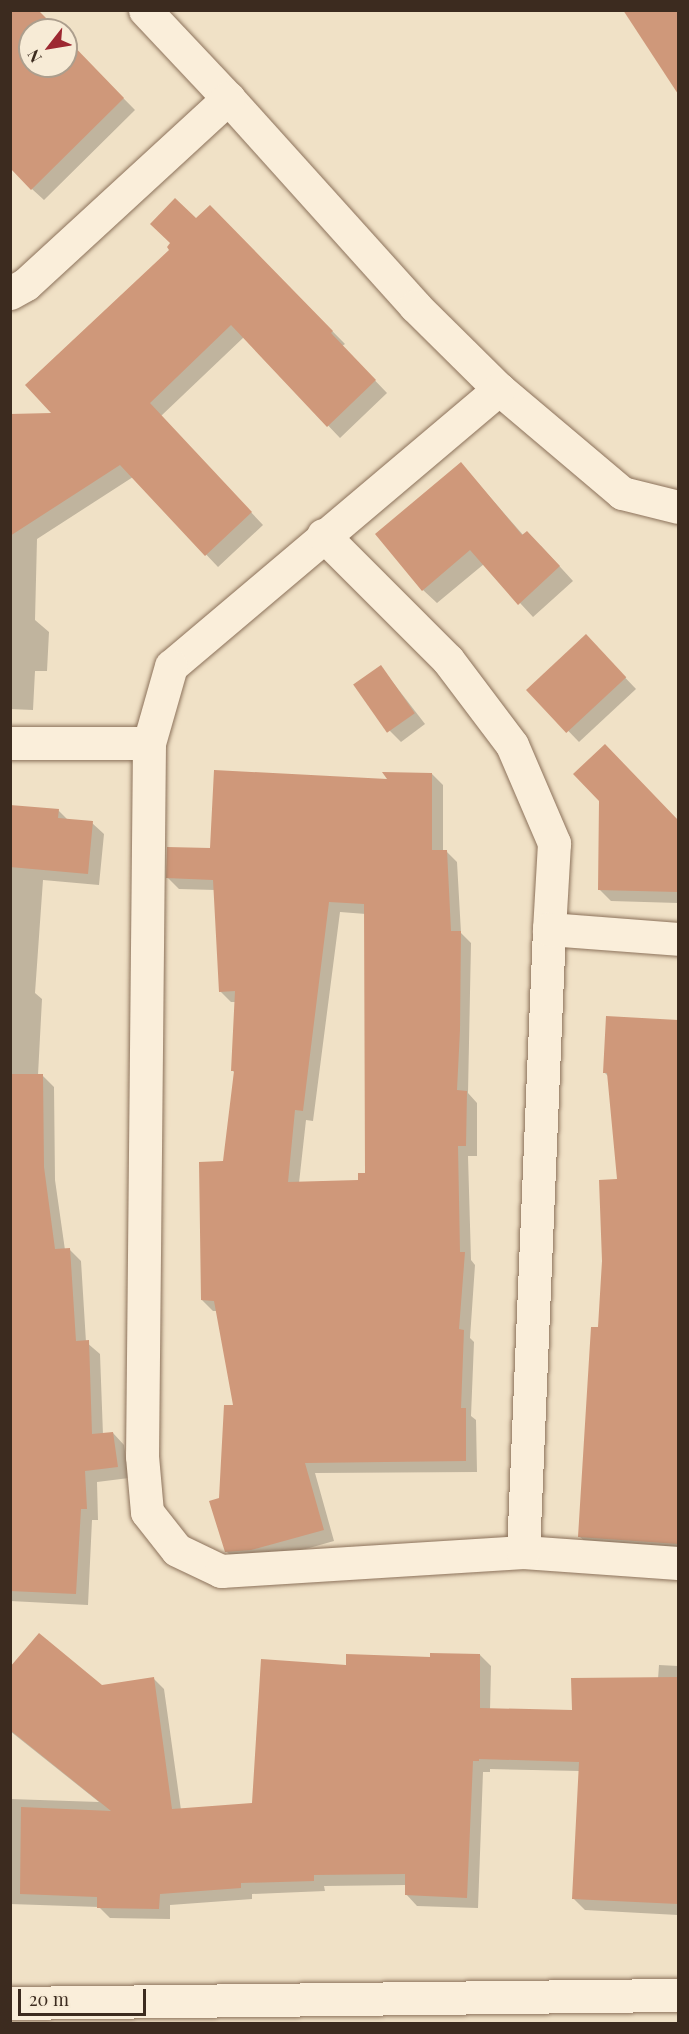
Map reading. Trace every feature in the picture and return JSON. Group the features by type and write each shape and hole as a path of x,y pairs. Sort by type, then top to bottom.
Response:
{"street":[{"path":"145,10 228,98 415,306 500,389 622,493 678,507"},
{"path":"10,293 26,284 228,98"},
{"path":"500,389 323,535 171,666 149,743 142,1456 147,1512 177,1550 220,1571 523,1552 678,1563"},
{"path":"323,535 448,660 512,745 554,843 523,1552"},
{"path":"10,743 149,743"},
{"path":"549,929 678,939"},
{"path":"16,2010 678,1995"}],"building":[{"path":"10,10 38,10 46,18 18,18 18,78 78,78 78,50 124,98 31,190 10,168"},
{"path":"623,10 678,10 678,94"},
{"path":"175,198 196,218 210,205 333,331 331,333 376,380 327,427 231,325 150,403 252,512 205,556 120,465 10,536 10,414 51,413 25,385 169,250 167,247 170,243 150,224"},
{"path":"461,462 522,535 527,531 560,566 518,605 470,550 422,591 375,534"},
{"path":"586,634 626,677 566,733 526,690"},
{"path":"381,665 415,713 387,733 353,685"},
{"path":"605,744 678,820 678,892 598,890 599,801 573,774"},
{"path":"214,770 387,779 382,772 432,773 432,850 447,850 451,931 461,931 457,1090 467,1091 466,1146 458,1146 460,1252 465,1252 459,1329 464,1330 461,1408 466,1408 466,1461 305,1463 324,1530 251,1550 225,1552 209,1501 219,1498 224,1405 233,1405 214,1301 201,1300 199,1162 223,1161 234,1071 231,1071 235,991 219,992 213,880 166,878 167,847 210,848","holes":["329,902 364,904 365,1173 358,1173 358,1180 288,1182 295,1110 303,1111"]},
{"path":"10,805 59,809 58,818 93,821 88,874 10,867"},
{"path":"606,1016 678,1020 678,1544 578,1537 591,1327 598,1327 602,1261 599,1180 617,1179 607,1073 603,1073"},
{"path":"10,1074 43,1074 44,1167 55,1249 70,1248 76,1341 89,1340 92,1434 113,1432 118,1467 85,1471 87,1509 81,1509 76,1594 10,1591"},
{"path":"39,1633 102,1685 154,1677 172,1809 252,1803 261,1659 346,1665 346,1654 430,1657 430,1653 480,1654 480,1708 572,1710 571,1678 678,1677 678,1904 572,1899 579,1762 479,1759 479,1761 473,1761 467,1898 405,1895 405,1874 314,1875 314,1881 241,1883 241,1888 160,1894 159,1909 97,1908 97,1897 20,1894 21,1807 111,1811 10,1730 10,1667"}]}
